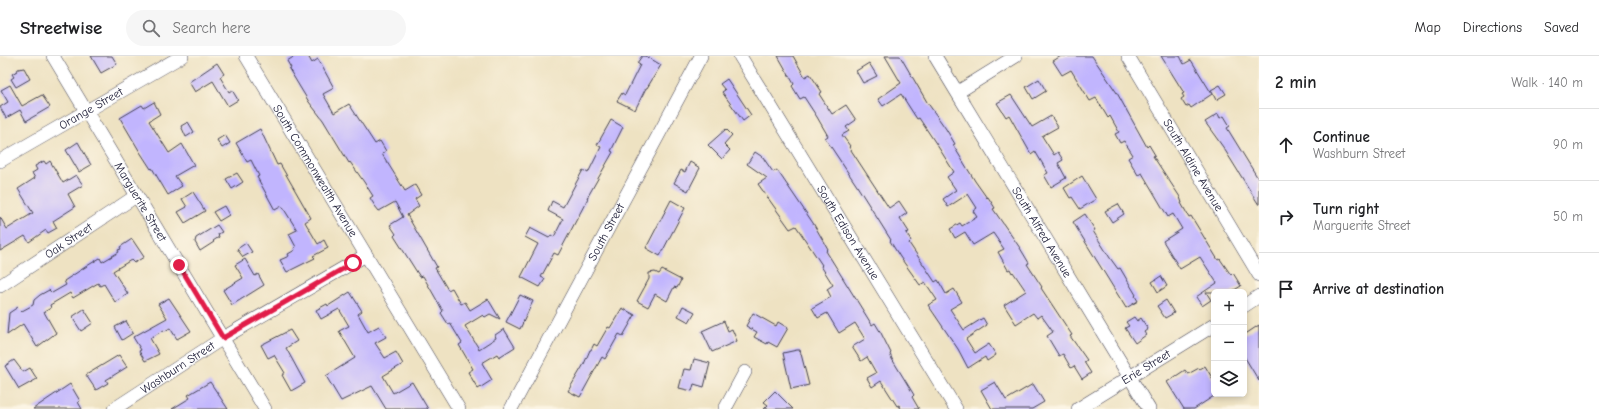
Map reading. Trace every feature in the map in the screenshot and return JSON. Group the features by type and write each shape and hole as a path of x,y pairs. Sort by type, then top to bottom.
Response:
{"street":[{"name":"Marguerite Street","path":"53,56 265,409"},
{"name":"Orange Street","path":"0,161 182,56"},
{"name":"South Commonwealth Avenue","path":"246,56 460,409"},
{"name":"South Street","path":"511,409 702,56"},
{"name":"South Edison Avenue","path":"740,56 956,409"},
{"name":"South Alfred Avenue","path":"935,56 1149,409"},
{"path":"958,92 1016,56"},
{"name":"South Aldine Avenue","path":"1128,56 1259,275"},
{"name":"Oak Street","path":"0,286 136,196"},
{"name":"Washburn Street","path":"114,409 223,338 366,255"},
{"path":"1247,304 1259,296"},
{"name":"Erie Street","path":"1078,409 1130,378 1212,325"},
{"path":"725,409 744,372"}],"building":[{"path":"91,56 112,56 117,64 101,73"},
{"path":"295,56 308,56 312,63 318,59 334,88 323,94 334,113 349,104 375,144 380,141 386,151 382,154 405,191 415,185 421,195 415,199 419,206 407,215 437,267 435,268 448,290 452,288 461,304 465,302 470,310 488,299 500,319 490,314 485,317 483,315 465,326 479,349 496,338 495,335 504,329 515,347 499,357 497,354 482,363 492,380 478,389 468,372 473,369 459,345 462,343 450,323 448,324 441,313 443,311 423,276 420,277 394,236 396,234 390,225 403,217 395,202 379,211 375,206 370,198 373,196 350,162 349,163 323,120 309,102 289,69 291,68 287,61"},
{"path":"642,56 646,56 661,65 646,88 635,110 617,101 622,93 625,95 640,65 637,63"},
{"path":"778,56 793,56 805,77 810,74 822,92 819,94 832,114 846,105 856,120 846,127 849,131 842,135 850,146 849,147 889,208 899,201 907,213 900,218 909,232 906,233 911,241 909,243 935,282 938,280 946,294 954,289 962,302 950,309 964,330 983,318 987,325 966,339 975,353 989,344 996,355 987,361 985,357 968,368 958,349 928,305 937,300 925,282 920,285 900,257 857,186 825,138 828,136 817,117 804,97 800,99 792,86 794,84"},
{"path":"885,56 900,56 927,102 955,144 953,145 975,181 987,198 988,197 995,208 993,209 1020,248 1029,263 1027,264 1042,287 1041,288 1072,335 1070,336 1087,360 1084,362 1091,373 1082,379 1074,366 1071,368 1063,354 1059,356 1047,336 1053,332 1041,315 1037,318 1033,313 1016,324 1004,305 1026,291 1013,272 1012,273 1010,269 1008,270 998,252 1004,249 993,233 973,245 965,232 955,238 950,229 960,223 962,226 977,217 973,211 977,208 968,194 948,207 943,199 956,190 947,177 954,172 937,145 919,118 917,119 901,94 883,106 878,99 901,83"},
{"path":"1061,56 1092,56 1117,93 1147,147 1149,145 1155,155 1153,156 1180,197 1181,203 1189,217 1191,216 1218,260 1220,259 1231,275 1233,273 1241,286 1236,289 1211,289 1211,292 1206,292 1211,300 1202,306 1196,297 1217,283 1200,257 1180,269 1163,241 1182,229 1173,214 1168,217 1142,173 1138,175 1128,158 1133,155 1124,141 1120,143 1115,134 1119,132 1110,116 1108,118 1096,98 1090,101 1071,70 1062,75 1053,61"},
{"path":"1161,56 1180,56 1184,64 1191,60 1212,94 1191,108 1189,105 1186,107 1181,99 1184,97 1182,94 1184,93"},
{"path":"217,63 224,74 220,77 229,92 232,90 238,100 228,106 213,81 195,92 189,82"},
{"path":"869,63 877,76 863,83 856,71"},
{"path":"24,68 30,79 16,87 11,79 14,77 12,74 18,69"},
{"path":"727,79 751,115 743,121 722,92 725,90 720,84"},
{"path":"1039,79 1046,91 1033,99 1026,87"},
{"path":"10,85 22,106 42,95 50,107 26,121 20,110 6,118 0,107 8,102 1,90"},
{"path":"1220,85 1226,94 1216,100 1211,90"},
{"path":"1011,95 1032,127 1051,116 1058,127 1042,136 1054,155 1058,152 1063,160 1058,163 1066,178 1051,187 1044,175 1048,173 1035,151 1031,154 1009,115 1006,117 997,103"},
{"path":"154,102 160,114 149,121 169,153 182,144 194,165 175,176 182,186 168,195 120,118 142,105 144,108"},
{"path":"1218,114 1220,118 1224,116 1230,126 1227,128 1259,180 1259,205 1223,147 1205,122"},
{"path":"611,120 623,127 611,151 613,152 587,198 558,255 554,253 541,277 545,279 540,287 521,277 538,244 525,237 530,228 549,238 551,235 554,237 563,219 548,211 552,201 563,207 583,170 588,173 601,147 597,145"},
{"path":"188,122 194,132 186,137 181,126"},
{"path":"260,129 277,165 280,164 311,218 305,222 318,244 324,240 328,248 313,256 315,258 287,272 280,260 289,256 288,254 295,250 294,248 296,247 289,234 297,230 282,206 275,210 257,177 259,176 251,160 247,162 236,143"},
{"path":"726,129 732,135 724,144 730,150 722,159 708,145"},
{"path":"225,135 230,143 222,148 217,140"},
{"path":"78,142 91,165 79,172 66,150"},
{"path":"755,152 764,158 773,172 777,170 813,223 828,249 826,251 872,325 875,323 881,333 891,353 892,359 914,395 912,397 919,409 901,409 899,405 897,406 881,381 872,387 867,378 876,373 867,357 861,361 852,347 865,339 855,323 839,333 827,313 818,318 812,308 831,297 827,289 833,285 821,266 822,265 796,226 790,229 758,184 767,178 747,164"},
{"path":"44,161 46,164 50,161 63,183 76,175 83,185 68,194 75,207 53,221 57,228 48,233 46,230 29,242 25,236 0,251 0,217 7,229 33,213 18,189 35,178 32,173 37,170 35,166"},
{"path":"690,162 700,168 688,191 674,183 681,170 685,172"},
{"path":"237,173 243,182 232,189 226,179"},
{"path":"1082,176 1096,199 1080,209 1072,197 1070,198 1064,188"},
{"path":"193,192 205,211 185,223 178,212 187,207 182,199"},
{"path":"671,200 685,208 660,256 646,248"},
{"path":"1118,204 1124,214 1112,222 1105,211"},
{"path":"224,206 229,215 219,221 213,212"},
{"path":"1085,214 1095,230 1093,231 1110,258 1118,269 1120,268 1136,295 1135,296 1138,301 1126,308 1073,222"},
{"path":"217,225 222,232 218,234 219,237 200,251 195,242 196,238"},
{"path":"132,239 144,257 134,263 131,260 113,271 128,294 115,302 104,284 100,286 98,283 73,298 70,293 50,305 51,308 44,312 56,333 37,347 23,324 7,335 9,313 18,307 22,311 33,305 34,300 40,295 49,290 52,293 66,285 64,281 100,258 102,262 119,252 118,250 121,249 120,247"},
{"path":"246,243 252,252 243,257 237,249"},
{"path":"245,259 255,276 258,274 264,285 232,305 223,290 243,278 235,265"},
{"path":"662,270 681,280 677,288 674,287 667,301 655,294 648,307 637,301 649,279 649,273 655,272 659,274"},
{"path":"1161,276 1167,286 1158,292 1152,282"},
{"path":"350,292 362,311 358,314 368,332 379,326 386,337 375,343 385,358 396,352 403,364 383,376 393,393 412,382 428,409 386,409 372,386 341,401 326,376 355,358 339,331 349,326 339,309 321,319 316,310 327,304 328,306"},
{"path":"520,295 533,301 520,329 506,322"},
{"path":"169,298 191,331 177,339 170,328 150,338 159,354 145,361 139,351 141,350 133,337 167,318 158,304"},
{"path":"1166,300 1174,313 1165,318 1157,306"},
{"path":"683,306 695,312 689,322 678,316"},
{"path":"622,308 635,315 623,336 619,334 605,359 602,357 580,397 568,391 584,364 590,350 594,344 597,346 608,327 610,328"},
{"path":"84,309 93,323 81,331 72,317"},
{"path":"753,313 776,326 778,322 788,328 777,347 768,342 767,344 754,337 757,332 746,326"},
{"path":"1134,317 1137,321 1141,318 1148,329 1144,332 1146,335 1135,343 1125,328 1129,326 1126,322"},
{"path":"126,321 133,333 122,340 115,327"},
{"path":"724,321 728,331 732,329 737,341 712,352 702,331"},
{"path":"1259,325 1259,381 1247,361 1247,333"},
{"path":"290,330 297,341 286,348 305,383 291,391 282,375 285,373 274,355 268,358 261,345"},
{"path":"800,350 809,385 791,389 783,353"},
{"path":"119,355 127,367 106,380 108,383 96,390 86,375"},
{"path":"694,359 710,363 704,387 694,384 692,391 679,388 684,369 691,370"},
{"path":"14,360 23,372 30,368 37,379 19,389 5,366"},
{"path":"1205,366 1211,376 1211,397 1212,397 1194,409 1184,409 1167,382 1185,370 1188,374 1199,368 1200,369"},
{"path":"210,382 228,409 172,409 190,398 188,395"},
{"path":"995,382 1006,400 1033,384 1044,402 1032,409 992,409 981,390"},
{"path":"70,384 80,401 78,402 82,409 33,409"},
{"path":"775,391 793,409 764,409 768,405 764,402"}],"route":[{"path":"179,265 223,338 353,263"}]}
